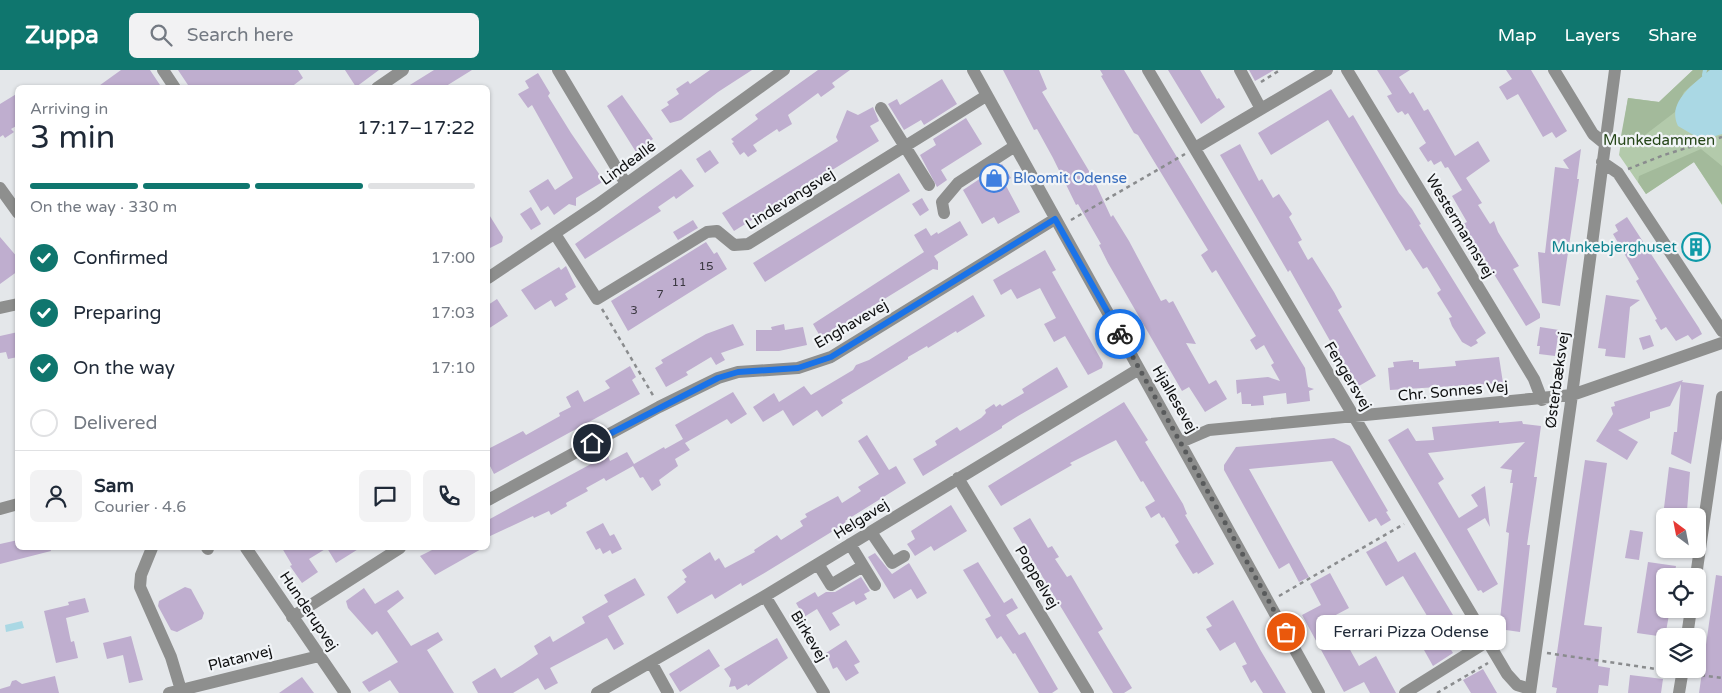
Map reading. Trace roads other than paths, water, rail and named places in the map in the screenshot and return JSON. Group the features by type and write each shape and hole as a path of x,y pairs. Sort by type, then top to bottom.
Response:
{"street":[{"path":"163,70 173,85"},
{"path":"385,75 403,70"},
{"path":"558,70 626,184"},
{"name":"Lindeallé","path":"490,277 555,234 784,70"},
{"name":"Hjallesevej","path":"973,70 1319,693"},
{"name":"Fengersvej","path":"1148,70 1507,674 1517,684 1530,691"},
{"path":"1240,70 1261,109"},
{"path":"1195,148 1327,70"},
{"name":"Westermannsvej","path":"1347,70 1534,379 1542,400"},
{"path":"1554,70 1593,134 1604,144"},
{"name":"Østerbæksvej","path":"1530,691 1615,70"},
{"name":"Lindevangsvej","path":"555,234 596,299 707,232 717,231 734,245 748,244 986,96"},
{"path":"881,108 929,185"},
{"path":"944,213 942,202 958,183 1015,146"},
{"path":"1602,162 1618,173 1722,331"},
{"path":"0,188 15,209"},
{"name":"Enghavevej","path":"490,499 660,407 718,378 738,372 798,368 831,357 1057,223"},
{"path":"0,308 15,305"},
{"name":"Chr. Sonnes Vej","path":"1181,442 1209,430 1542,400 1572,395 1722,343"},
{"name":"Helgavej","path":"597,693 766,596 1139,369"},
{"path":"1697,568 1722,397"},
{"name":"Poppelvej","path":"958,478 1088,693"},
{"path":"0,509 15,505"},
{"path":"871,532 892,563 904,556"},
{"path":"850,544 875,585"},
{"path":"151,550 141,575 140,587 171,657 175,692"},
{"name":"Hunderupvej","path":"247,550 344,693"},
{"path":"292,617 397,550"},
{"path":"818,564 831,585 863,566"},
{"name":"Birkevej","path":"766,596 824,693"},
{"path":"1405,693 1488,641"},
{"name":"Platanvej","path":"175,692 319,656"},
{"path":"651,662 668,693"},
{"path":"1679,693 1681,678"}],"water":[{"name":"Munkedammen","path":"1710,70 1722,70 1722,134 1702,140 1678,126 1675,117 1679,101 1684,94"},
{"path":"22,621 24,628 6,632 5,625"}],"waterway":[{"path":"1704,75 1705,70"}],"place":[{"name":"Bloomit Odense","path":"994,178"},
{"name":"Munkebjerghuset","path":"1696,247"},
{"name":"Ferrari Pizza Odense","path":"1286,632"}]}
